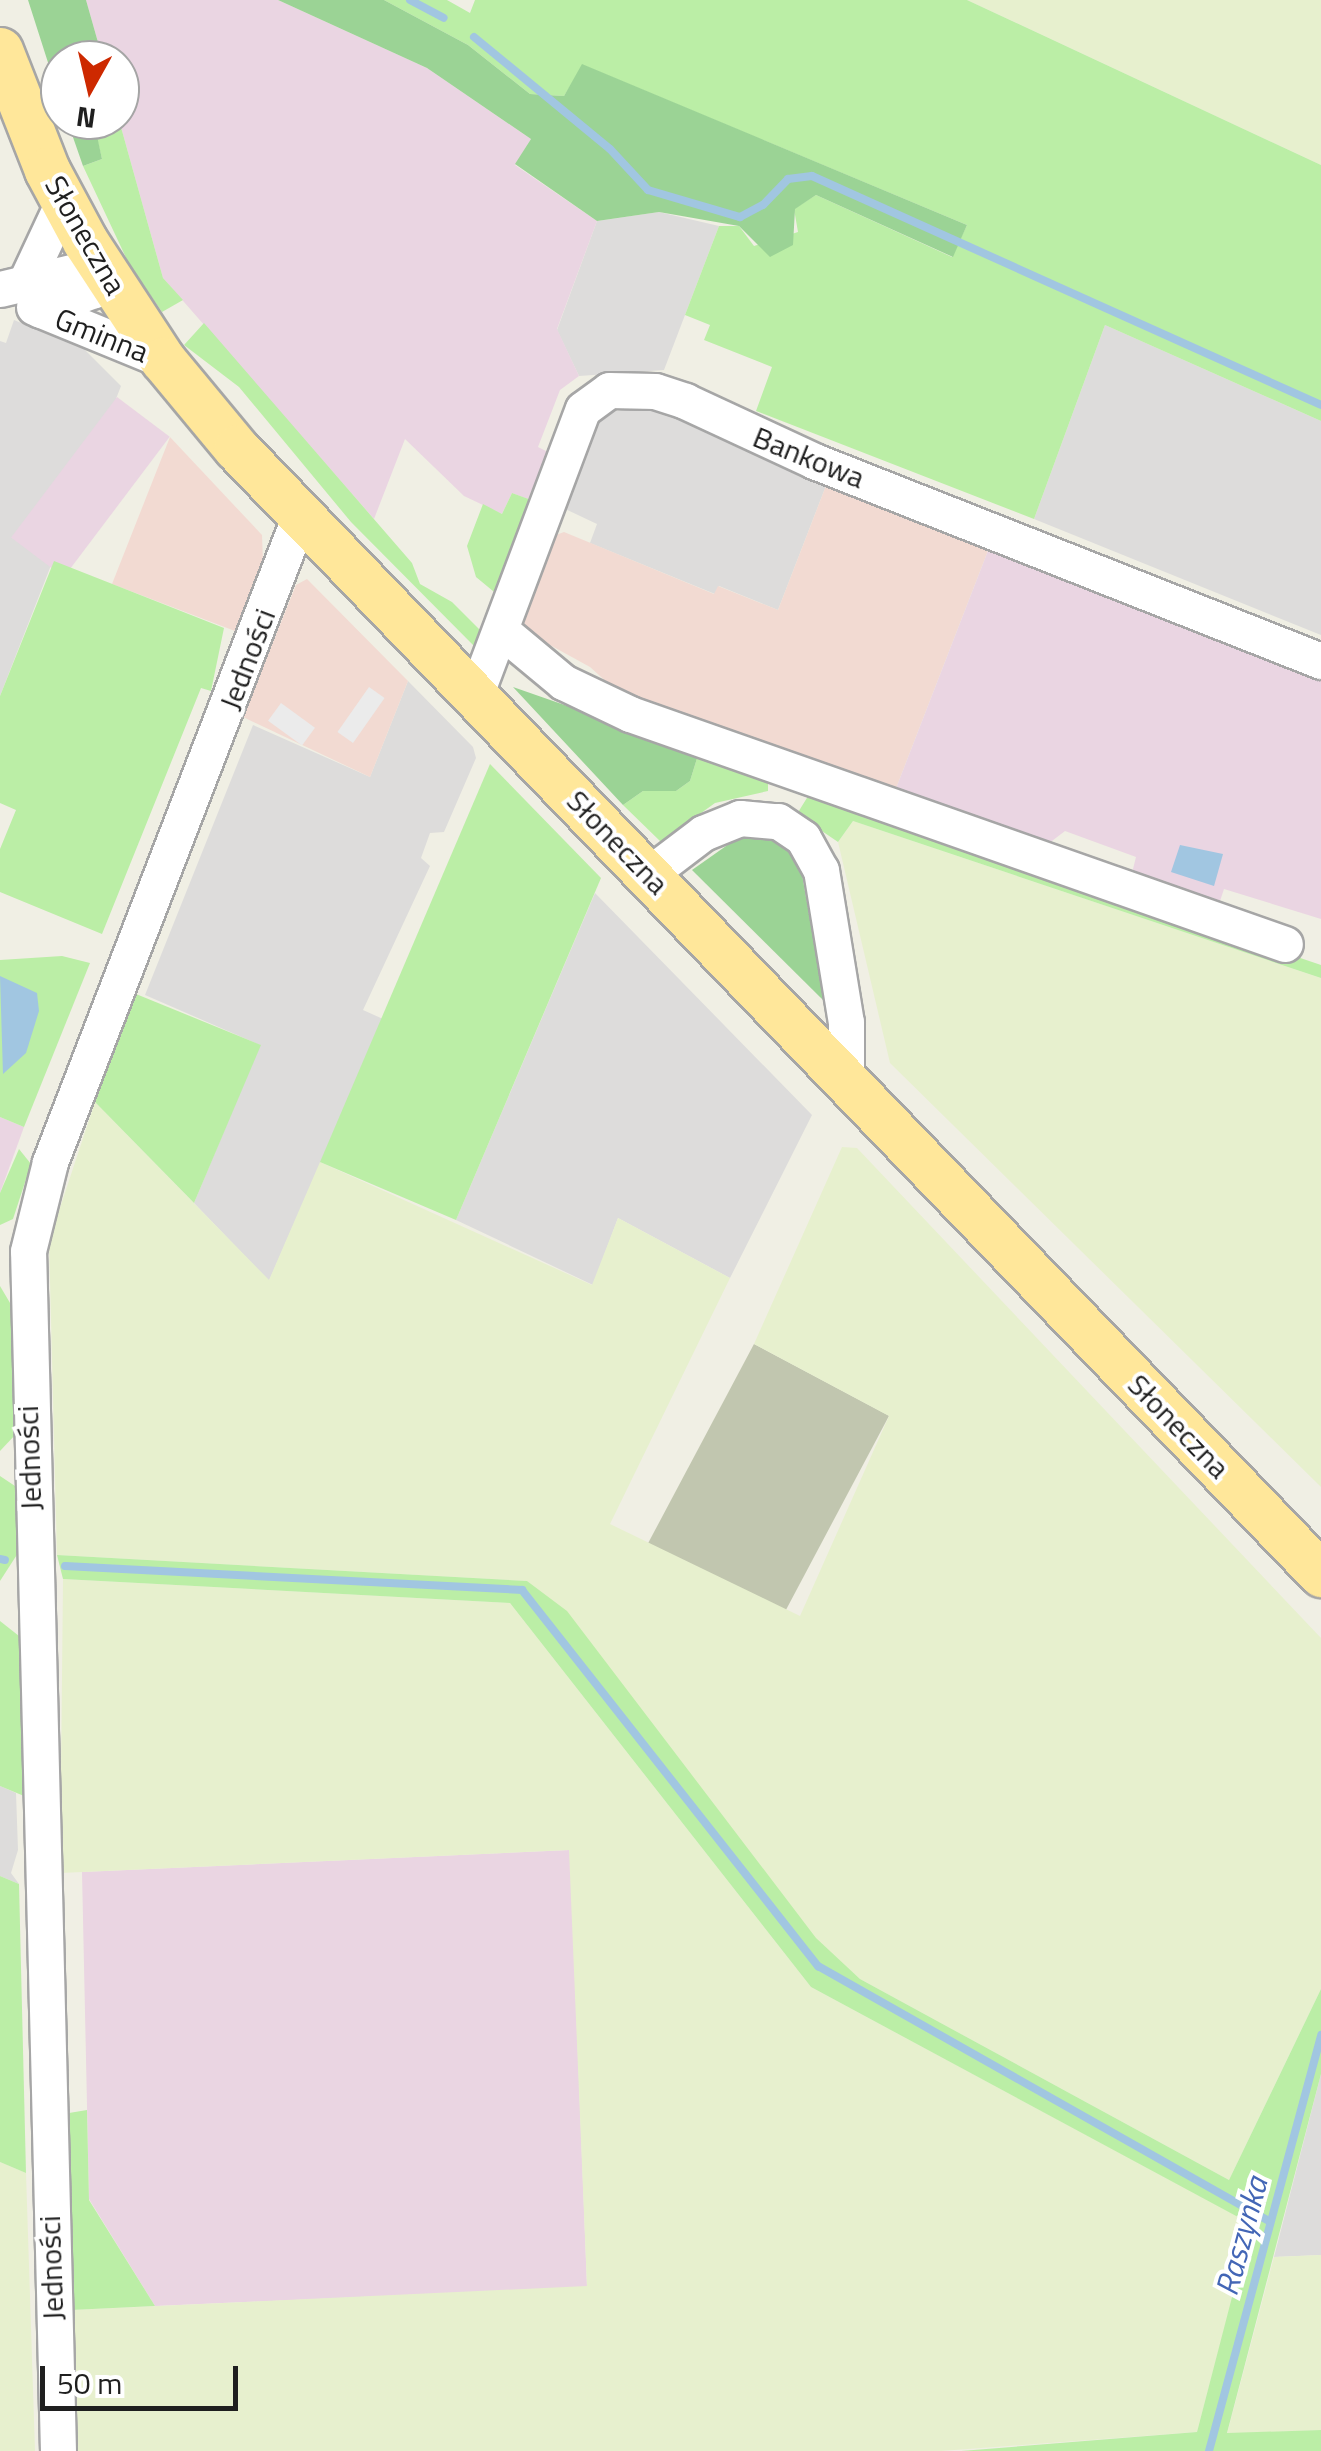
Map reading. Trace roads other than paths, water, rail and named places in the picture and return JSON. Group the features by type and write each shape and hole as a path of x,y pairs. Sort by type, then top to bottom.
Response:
{"main road":[{"name":"Słoneczna","path":"0,50 63,202 163,360 300,515 476,693 1321,1574"}],"street":[{"name":"Gminna","path":"16,294 63,202"},
{"name":"Gminna","path":"16,294 94,290 106,275"},
{"name":"Gminna","path":"16,294 163,360"},
{"name":"Bankowa","path":"476,693 503,632 583,409 594,394 637,390 686,401 814,460 1321,661"},
{"name":"Jedności","path":"58,2451 14,1246 55,1150 300,515"},
{"path":"503,632 563,682 597,698 792,772 1285,944"},
{"path":"778,821 792,772"},
{"path":"648,874 703,833 740,818 778,821 804,838 821,870 846,1022 846,1078"}],"water":[{"path":"1180,845 1223,854 1214,886 1171,872"},
{"path":"0,976 37,993 39,1011 26,1053 3,1074"}],"waterway":[{"path":"410,0 444,18"},
{"path":"474,37 610,149 648,190 740,217 763,205 788,179 812,176 1321,405"},
{"path":"0,1559 5,1560"},
{"path":"65,1566 522,1590 818,1966 1267,2220"},
{"name":"Raszynka","path":"1209,2451 1321,2035"}]}
